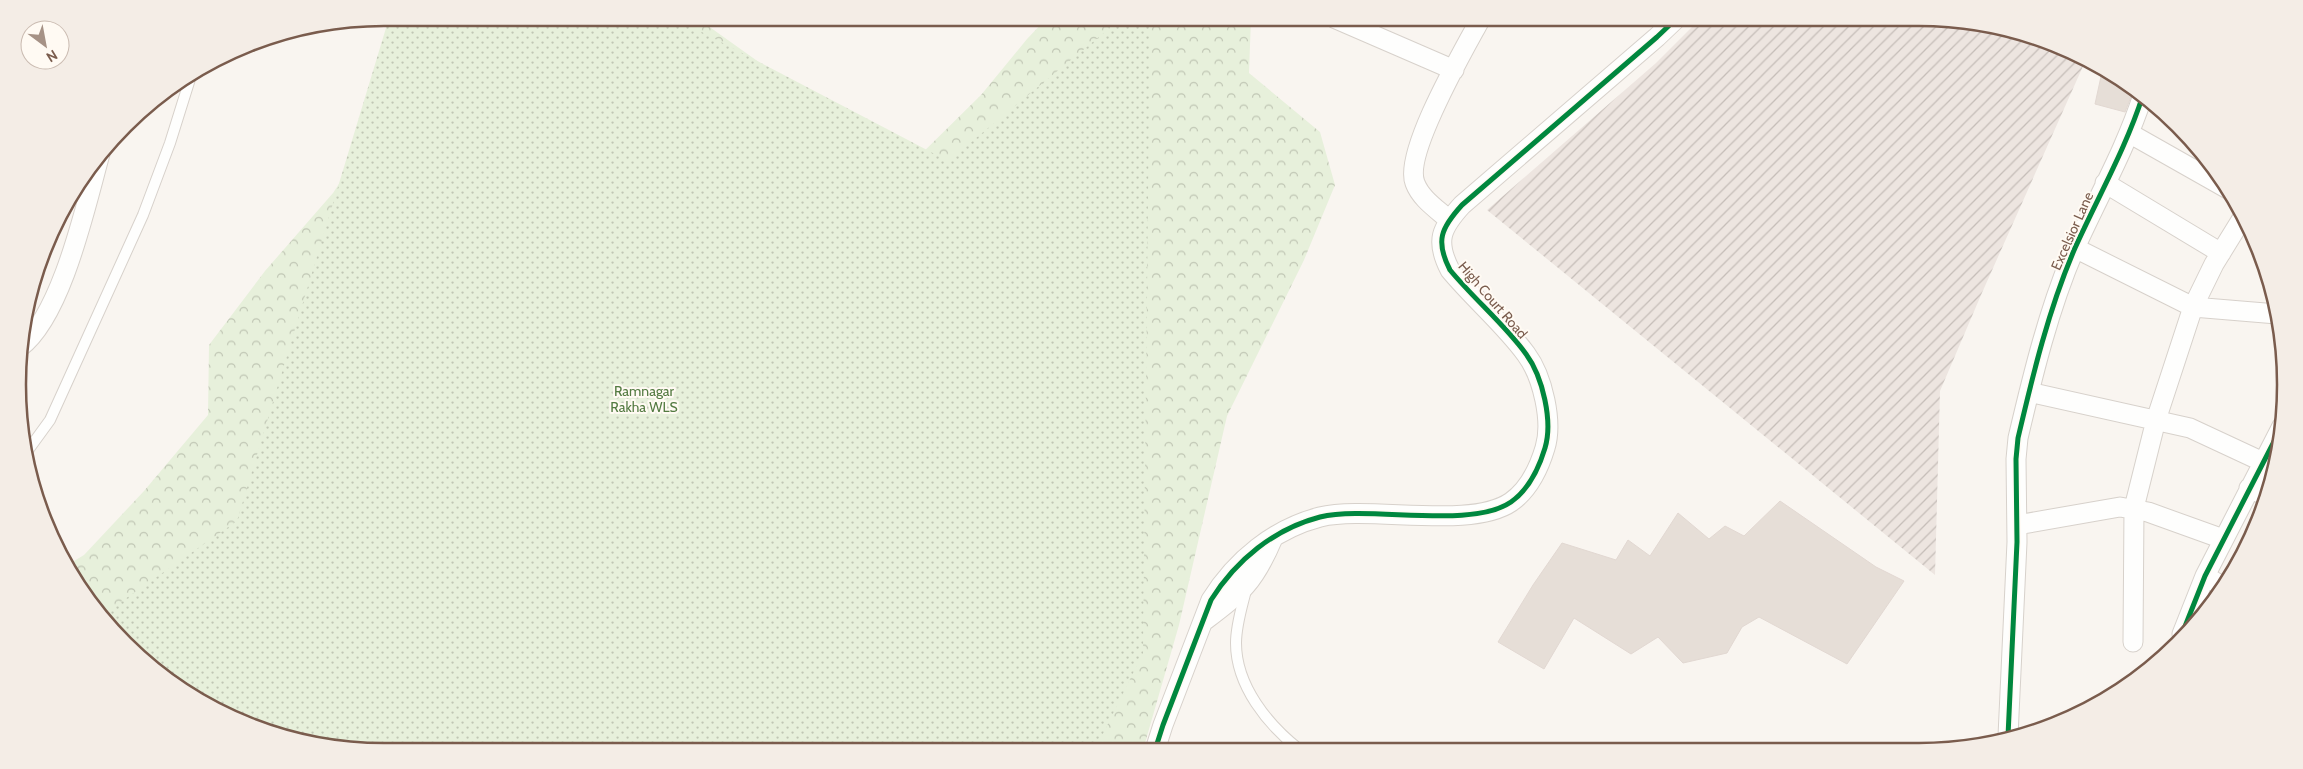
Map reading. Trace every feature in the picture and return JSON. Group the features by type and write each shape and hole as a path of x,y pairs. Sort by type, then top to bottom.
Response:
{"street":[{"path":"1352,26 1454,70"},
{"path":"1449,220 1423,197 1414,181 1413,172 1423,134 1477,26"},
{"name":"High Court Road","path":"1157,743 1162,725 1212,600 1221,584 1247,556 1273,537 1294,526 1335,514 1448,514 1483,512 1510,502 1525,487 1539,466 1547,441 1548,418 1540,385 1527,355 1450,270 1442,254 1442,238 1449,220 1462,205 1669,26"},
{"name":"Excelsior Lane","path":"2008,732 2017,525 2016,459 2018,438 2058,291 2075,248 2129,133 2140,102"},
{"path":"2129,133 2213,180"},
{"path":"2105,183 2221,254"},
{"path":"29,338 34,333 64,277 87,184"},
{"path":"2133,642 2134,508 2156,420 2192,308 2239,225"},
{"path":"2075,248 2192,308 2270,313"},
{"path":"2027,401 2156,420 2203,433 2262,462"},
{"path":"2187,623 2205,576 2223,540 2258,492 2262,462 2272,445"},
{"path":"2017,525 2103,509 2134,508 2223,540"},
{"path":"1204,621 1247,586 1264,559 1273,537"},
{"path":"2205,576 2217,583"}],"lane":[{"path":"32,445 50,420 143,216 170,143 188,85"},
{"path":"1247,586 1236,630 1236,657 1241,673 1256,703 1272,725 1292,743"}],"shaded area":[{"path":"1693,26 1919,26 1965,29 2011,38 2034,45 2083,66 1940,391 1935,575 1487,210 1656,63"}],"green space":[{"name":"Ramnagar Rakha WLS","path":"387,26 690,26 948,161 1112,26 1150,26 1143,653 1098,743 384,743 338,740 292,731 247,715 205,695 166,669 148,654 107,611 237,521"},
{"name":"Ramnagar Rakha WLS","path":"426,26 708,26 907,168 981,95 1039,26 1251,26 1249,73 1320,132 1335,185 1304,260 1227,416 1179,625 1145,743 384,743 338,740 292,731 269,724 226,706 185,682 148,654 100,603 73,562 84,555 144,491 208,415 209,345 265,271 333,193 394,100"}],"building":[{"path":"2101,76 2131,96 2125,112 2095,104"},
{"path":"1780,501 1876,567 1904,581 1847,664 1759,617 1742,627 1727,653 1683,663 1658,637 1631,654 1574,618 1544,669 1498,642 1533,585 1562,543 1616,560 1628,540 1650,556 1678,513 1709,539 1725,526 1744,536"}],"cycle path":[{"path":"1157,743 1211,600 1221,585 1244,559 1272,538 1303,522 1341,514 1445,516 1493,510 1511,502 1528,485 1540,463 1547,437 1547,413 1542,387 1532,364 1518,343 1450,270 1445,260 1442,235 1449,221 1462,205 1669,26"},
{"path":"2008,732 2017,542 2016,459 2018,438 2042,342 2057,294 2075,248 2120,153 2140,103"},
{"path":"2187,623 2205,576 2271,447"}]}
